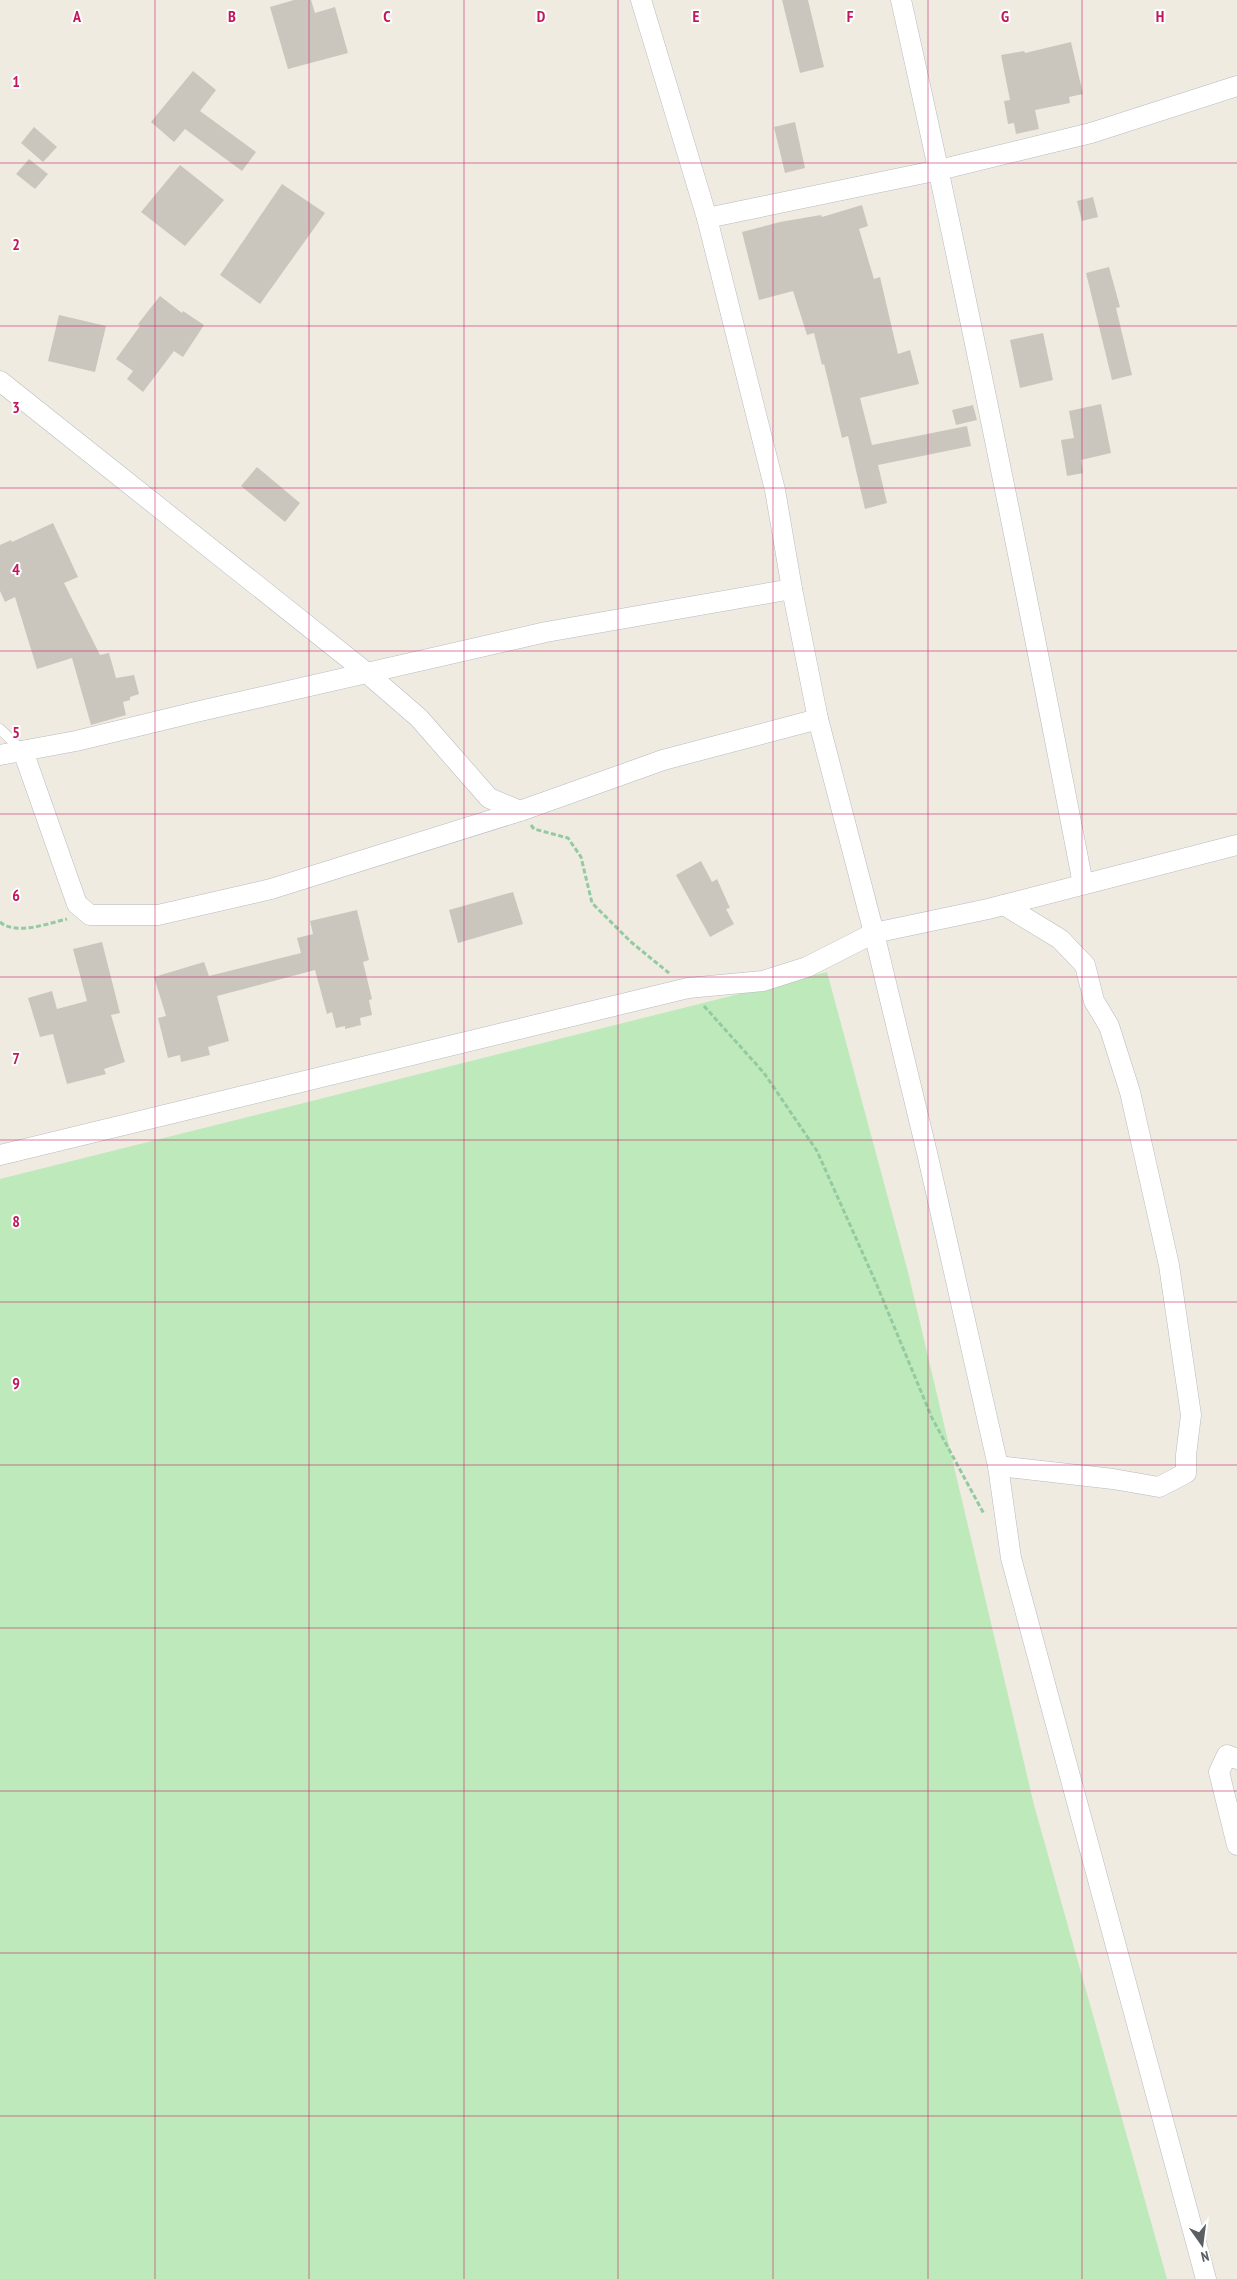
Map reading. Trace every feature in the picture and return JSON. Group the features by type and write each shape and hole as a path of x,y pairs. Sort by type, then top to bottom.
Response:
{"street":[{"path":"641,0 707,218 775,490 818,720 874,933 998,1466 1011,1558 1206,2279"},
{"path":"901,0 1019,550 1083,884"},
{"path":"707,218 939,170 1091,133 1237,86"},
{"path":"0,381 367,673 419,718 488,798 520,811"},
{"path":"0,755 76,741 546,632 792,589"},
{"path":"22,751 77,904 90,915 158,915 271,889 520,811 663,760 818,720"},
{"path":"0,1155 688,988 763,981 807,967 874,933 1004,905 1237,845"},
{"path":"998,1466 1159,1487 1186,1473 1186,1455 1191,1415 1169,1265 1130,1092 1109,1026 1094,1001 1085,965 1060,939 1004,905"},
{"path":"1237,1759 1227,1755 1219,1772 1237,1845"}],"lane":[{"path":"0,729 22,751"}],"path":[{"path":"520,811 534,829 568,838 581,857 592,903 631,942 688,988 764,1073 817,1152 876,1282 932,1418 988,1519"},
{"path":"0,922 2,926 24,928 90,915"}],"green space":[{"path":"827,972 908,1272 1034,1805 1167,2279 0,2279 0,1179"}],"building":[{"path":"294,0 311,0 315,13 335,7 348,53 288,69 270,7"},
{"path":"782,0 808,0 824,67 800,73"},
{"path":"1071,42 1083,94 1069,97 1070,103 1035,110 1039,129 1016,134 1014,123 1008,124 1004,101 1010,100 1001,55 1024,51 1025,53"},
{"path":"193,71 216,90 200,111 256,152 242,171 185,129 174,142 151,122"},
{"path":"795,122 805,168 785,173 774,127"},
{"path":"34,127 57,147 43,162 21,143"},
{"path":"29,159 48,174 35,189 16,174"},
{"path":"180,165 224,200 185,246 141,212"},
{"path":"282,184 325,213 260,304 220,275"},
{"path":"1093,197 1098,217 1082,221 1077,201"},
{"path":"862,205 868,226 859,229 874,279 880,277 898,354 910,350 919,384 860,398 872,445 967,426 971,446 878,465 887,503 865,509 848,436 842,438 824,364 822,365 814,333 807,335 793,291 759,300 742,232 780,222 821,215 822,217"},
{"path":"1109,267 1120,307 1116,308 1132,375 1112,380 1086,273"},
{"path":"160,296 182,313 183,311 204,325 183,357 174,351 143,392 127,379 133,371 116,359 140,326 138,324"},
{"path":"59,315 106,326 95,372 48,361"},
{"path":"1043,333 1053,380 1020,388 1010,340"},
{"path":"1101,404 1111,453 1081,460 1083,473 1067,476 1061,440 1074,438 1069,411"},
{"path":"973,405 977,420 956,425 952,410"},
{"path":"257,467 300,503 285,522 241,486"},
{"path":"53,523 78,577 64,583 100,655 109,653 116,678 134,675 139,694 123,702 126,715 91,725 72,658 37,669 15,597 5,602 0,591 0,545 11,540 12,542"},
{"path":"701,861 712,882 717,879 730,908 726,909 734,924 710,937 676,875"},
{"path":"513,892 523,924 458,943 449,910"},
{"path":"357,910 369,960 363,962 372,999 369,1000 372,1015 360,1018 361,1025 345,1029 345,1026 336,1028 332,1012 327,1014 315,970 217,996 229,1041 208,1047 210,1055 181,1062 180,1055 168,1058 158,1018 166,1016 154,977 204,962 209,976 301,953 297,938 313,934 310,921"},
{"path":"102,942 120,1013 111,1015 125,1062 104,1069 106,1074 67,1084 53,1034 40,1037 28,998 52,991 57,1009 87,1001 73,949"}]}
